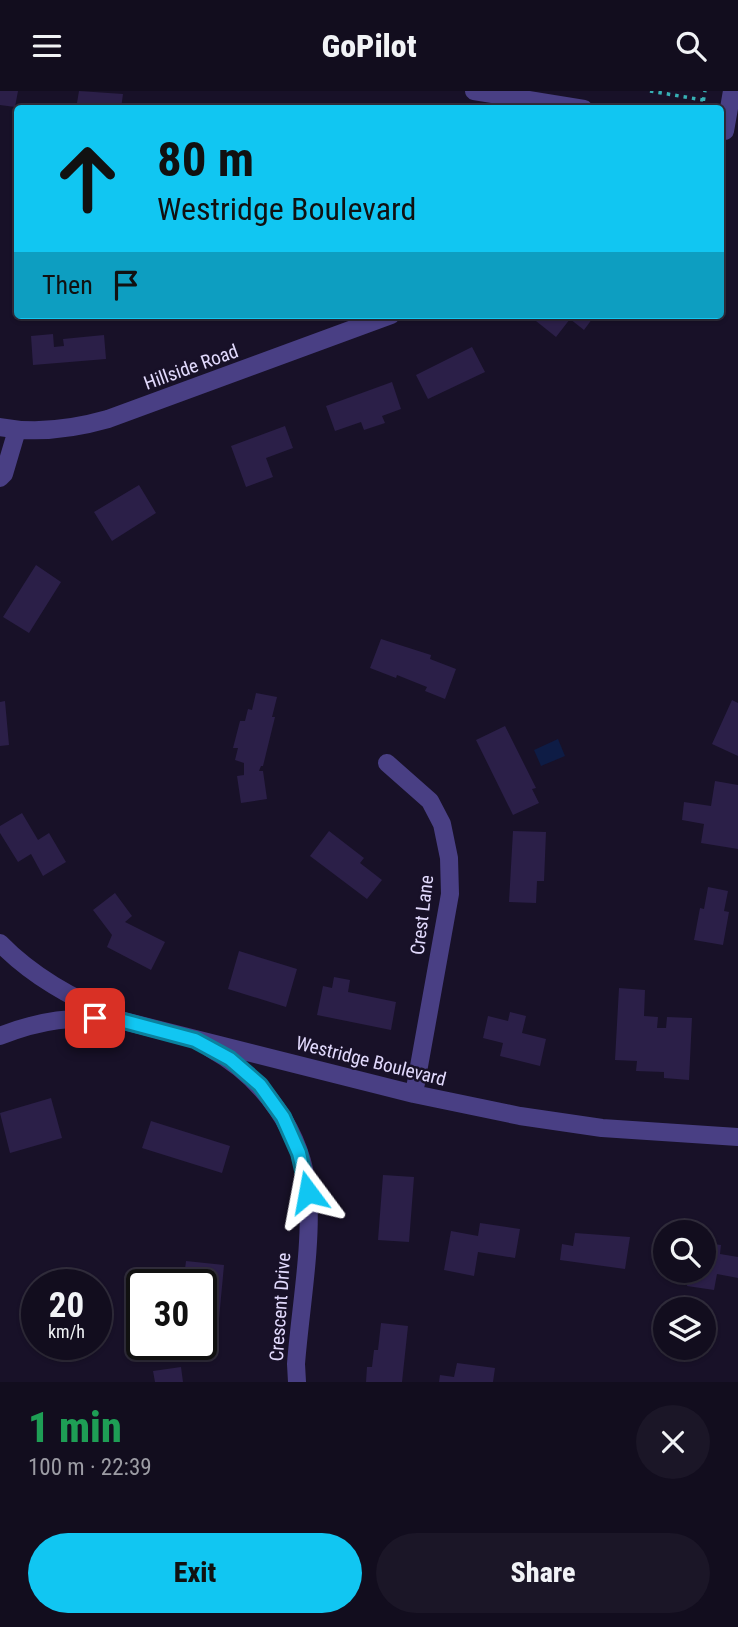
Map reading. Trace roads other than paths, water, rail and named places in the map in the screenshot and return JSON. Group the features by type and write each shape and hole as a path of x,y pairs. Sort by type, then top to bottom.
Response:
{"street":[{"path":"474,91 539,105"},
{"path":"728,131 732,91"},
{"name":"Hillside Road","path":"8,429 71,429 108,419 380,319"},
{"path":"0,478 4,474 8,429"},
{"name":"Crest Lane","path":"387,763 430,801 442,824 449,858 450,894 414,1094"},
{"name":"Crescent Drive","path":"0,943 10,954 54,986 104,1011 195,1040 230,1059 260,1085 283,1117 299,1153 308,1192 297,1382"},
{"name":"Westridge Boulevard","path":"0,1036 31,1024 74,1017 116,1019 414,1094 520,1117 588,1126 738,1137"}],"water":[{"path":"558,739 565,756 541,766 534,750"}]}
